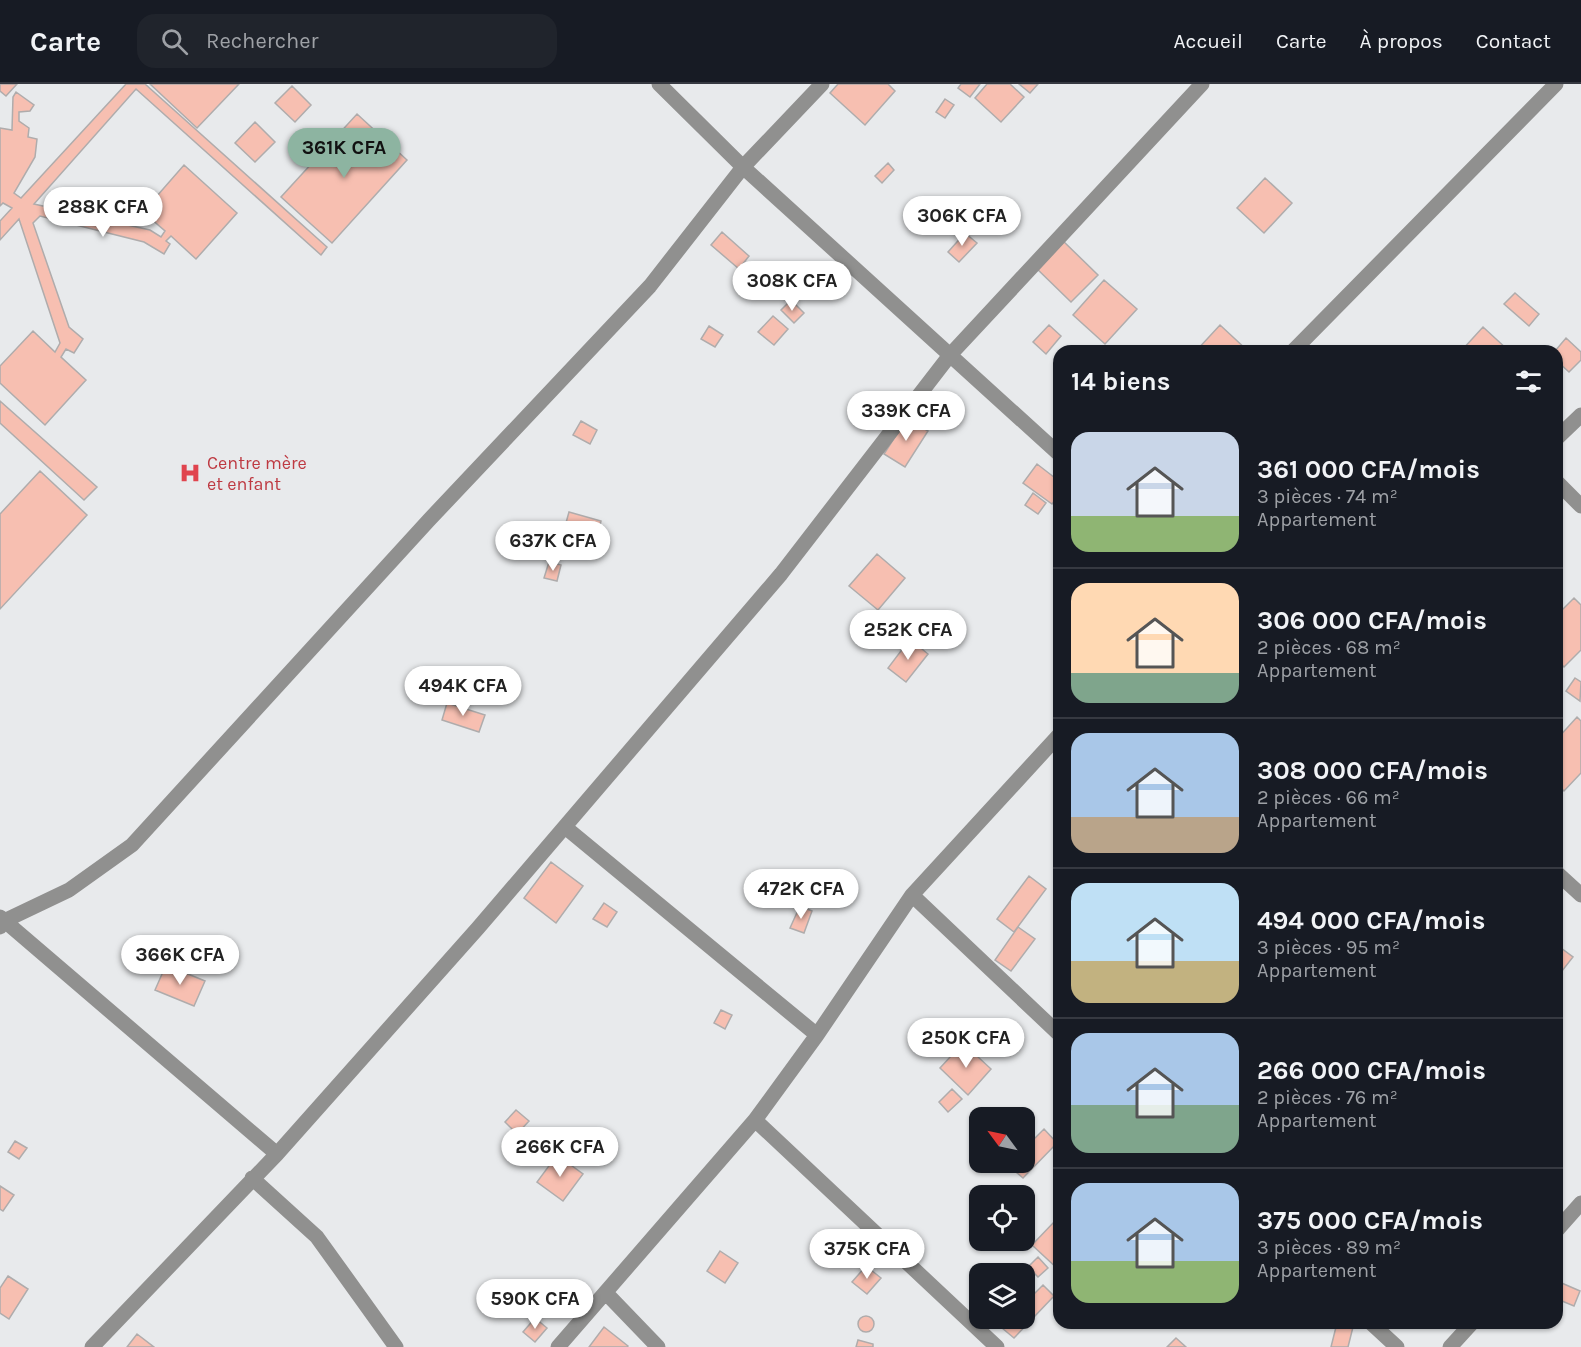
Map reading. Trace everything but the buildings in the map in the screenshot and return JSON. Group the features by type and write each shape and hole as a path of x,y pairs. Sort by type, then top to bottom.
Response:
{"street":[{"path":"659,84 743,167 1053,449"},
{"path":"277,1154 2,922 69,890 132,845 421,529 650,286 743,167 822,84"},
{"path":"92,1347 277,1154 565,826 781,574 950,355 1202,84"},
{"path":"1299,345 1556,84"},
{"path":"1563,432 1581,415"},
{"path":"1563,488 1581,506"},
{"path":"558,1347 755,1120 817,1035 912,895 1053,742"},
{"path":"565,826 817,1035"},
{"path":"1563,878 1581,895"},
{"path":"912,895 1053,1028"},
{"path":"755,1120 997,1347"},
{"path":"252,1178 317,1237 396,1347"},
{"path":"1563,1223 1581,1203"},
{"path":"606,1293 658,1347"},
{"path":"1378,1329 1397,1347"},
{"path":"1450,1347 1466,1329"}],"place":[{"name":"Centre mère et enfant","path":"190,473"}]}
